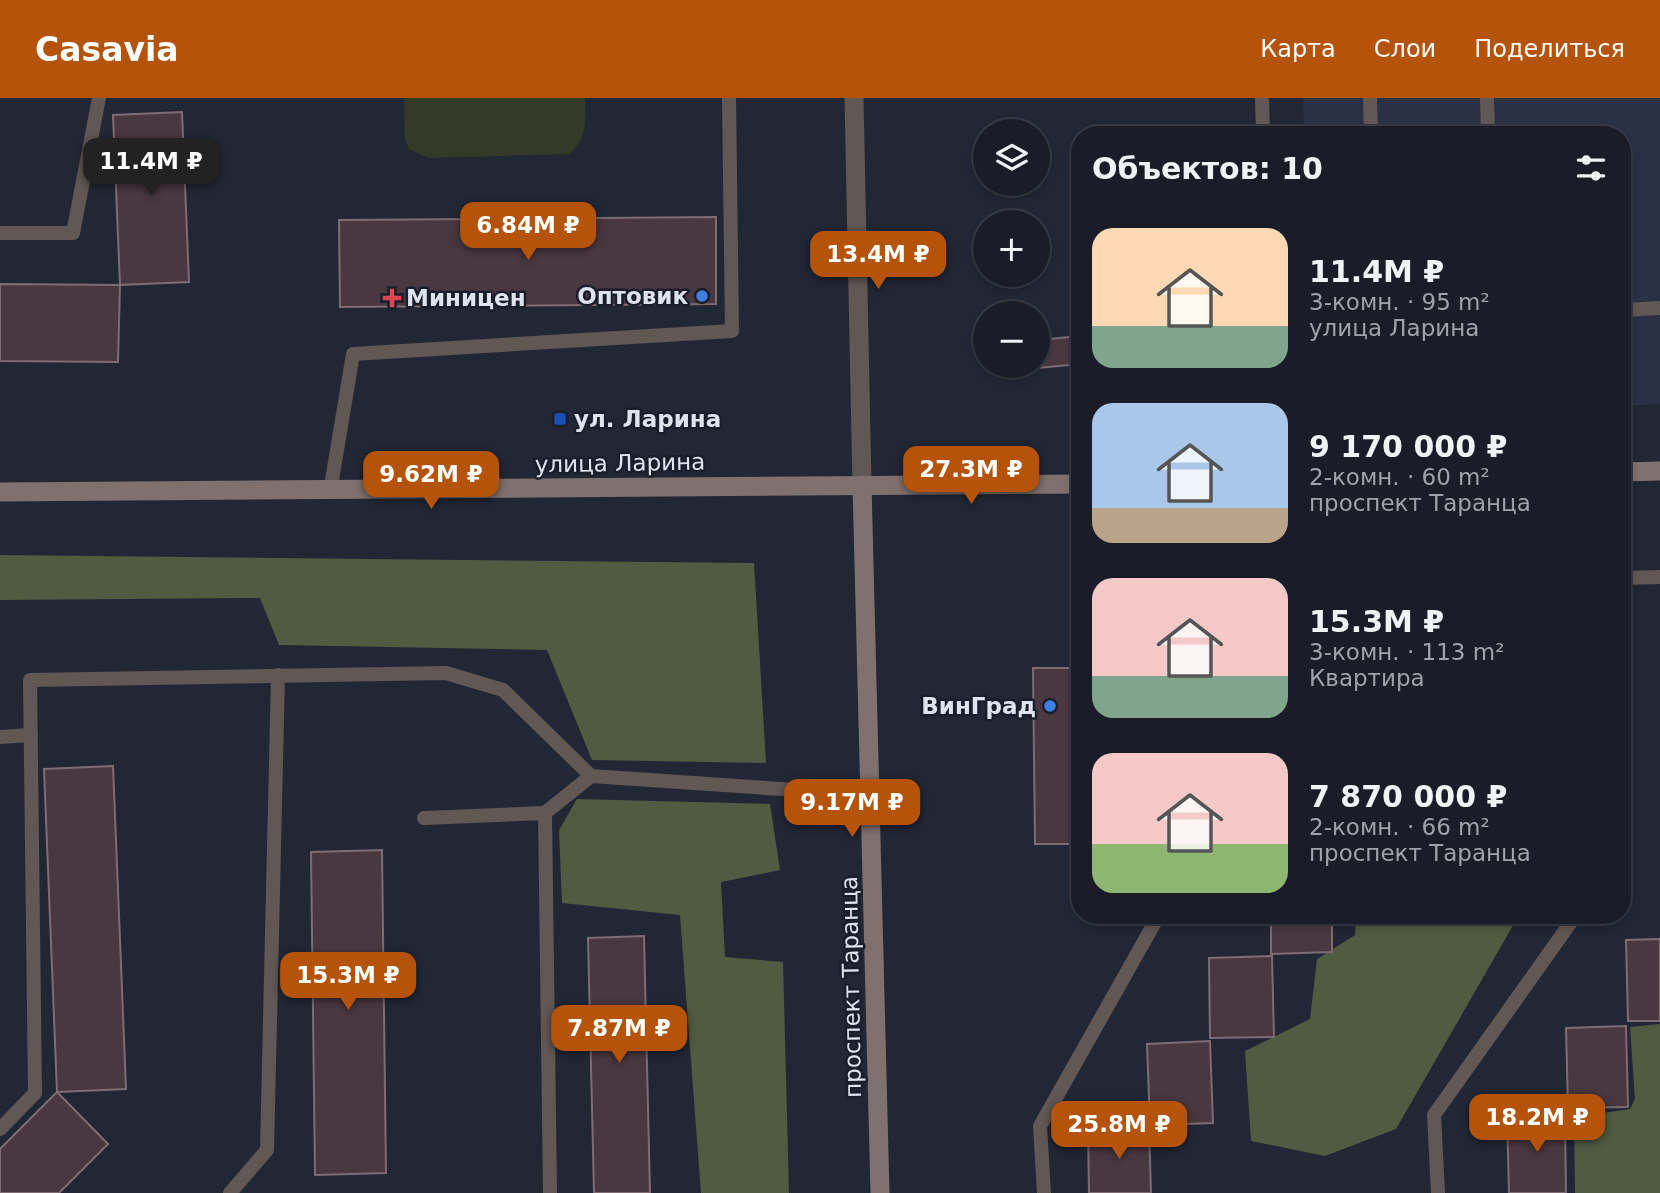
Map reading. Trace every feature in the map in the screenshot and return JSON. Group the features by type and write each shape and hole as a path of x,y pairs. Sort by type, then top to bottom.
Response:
{"main road":[{"path":"1631,472 1660,471"},
{"name":"улица Ларина","path":"0,492 330,492 1071,484"},
{"name":"проспект Таранца","path":"862,485 880,1193"}],"street":[{"path":"854,98 862,485"}],"lane":[{"path":"0,233 74,233 99,98"},
{"path":"330,492 353,354 732,331 729,98"},
{"path":"1262,98 1263,126"},
{"path":"1370,98 1371,126"},
{"path":"1487,98 1488,126"},
{"path":"1631,310 1660,308"},
{"path":"1631,578 1660,577"},
{"path":"0,1129 35,1093 30,680 446,673 503,690 591,776 870,795"},
{"path":"230,1193 267,1150 278,675"},
{"path":"0,737 31,735"},
{"path":"424,818 545,813 591,776"},
{"path":"545,813 550,1193"},
{"path":"1044,1193 1040,1126 1154,924"},
{"path":"1438,1193 1434,1115 1570,924"}],"shaded area":[{"path":"1303,98 1660,98 1660,404 1631,406 1631,126 1304,126"}],"green space":[{"path":"404,98 585,98 584,129 580,142 569,154 428,158 409,149 405,139"},
{"path":"0,555 754,563 766,763 592,760 547,650 279,645 260,598 0,600"},
{"path":"577,799 770,804 780,870 721,882 725,957 783,962 789,1193 701,1193 680,915 562,903 559,830"},
{"path":"1356,924 1514,924 1396,1129 1325,1156 1251,1141 1245,1051 1310,1019 1317,959 1355,935"},
{"path":"1660,1024 1660,1193 1575,1193 1574,1117 1630,1109 1635,1099 1630,1027"}],"building":[{"path":"182,112 189,282 120,285 113,115"},
{"path":"716,217 716,304 340,307 339,220"},
{"path":"0,284 120,285 118,362 0,361"},
{"path":"1071,337 1071,365 1050,367 1050,339"},
{"path":"1033,668 1071,668 1071,844 1035,844"},
{"path":"113,766 126,1089 57,1092 44,769"},
{"path":"382,850 386,1173 315,1175 311,852"},
{"path":"1271,924 1332,924 1332,952 1271,954"},
{"path":"644,936 650,1193 594,1193 588,938"},
{"path":"1660,939 1660,1021 1628,1021 1626,940"},
{"path":"1272,956 1274,1037 1210,1038 1209,958"},
{"path":"1626,1026 1628,1107 1568,1108 1566,1028"},
{"path":"1210,1041 1213,1123 1150,1125 1147,1044"},
{"path":"57,1092 108,1144 59,1193 0,1193 0,1149"},
{"path":"1565,1115 1566,1193 1509,1193 1507,1116"},
{"path":"1149,1128 1151,1193 1089,1193 1088,1129"}],"place":[{"name":"Оптовик","path":"702,296"},
{"name":"Миницен","path":"392,298"},
{"name":"ул. Ларина","path":"560,419"},
{"name":"ВинГрад","path":"1050,706"}]}
